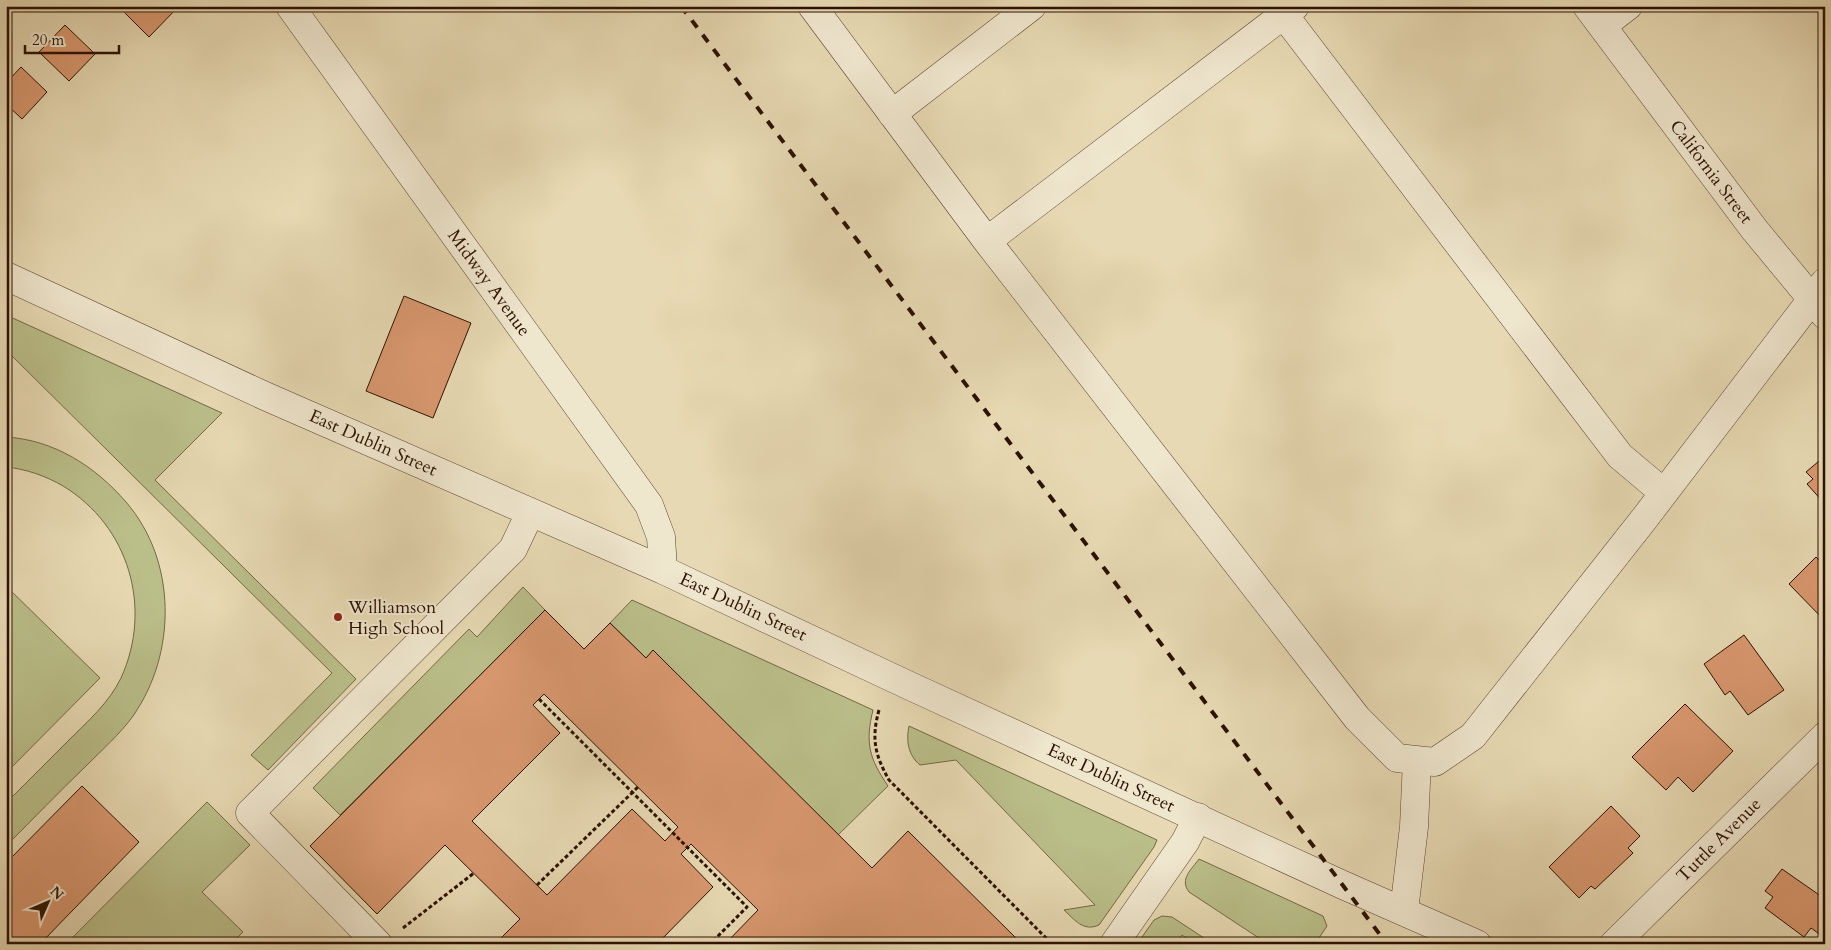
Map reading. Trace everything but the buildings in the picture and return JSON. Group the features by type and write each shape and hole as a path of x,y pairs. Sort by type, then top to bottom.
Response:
{"street":[{"name":"Midway Avenue","path":"290,6 648,506 661,537 663,570"},
{"path":"812,6 987,241 1357,718 1397,758 1435,762 1472,736 1820,299"},
{"path":"892,114 1032,6"},
{"path":"1594,16 1628,6"},
{"path":"987,241 1290,11 1620,456 1664,493"},
{"name":"California Street","path":"1594,16 1754,229 1820,299"},
{"name":"East Dublin Street","path":"6,276 265,396 663,570 1343,885 1478,944"},
{"path":"378,944 250,813 513,549 530,513"},
{"name":"Tuttle Avenue","path":"1614,944 1825,736"},
{"path":"1404,911 1414,827 1417,760"},
{"path":"1114,944 1185,842 1198,817"}],"path":[{"path":"539,699 747,907 710,944"},
{"path":"879,710 875,725 876,751 889,780 1052,944"},
{"path":"537,885 638,787"},
{"path":"401,929 474,873"}],"green space":[{"path":"6,315 222,413 155,480 356,679 268,770 251,755 332,673 6,350"},
{"path":"6,437 41,443 57,449 87,466 114,489 143,526 155,551 162,579 165,608 164,636 158,664 147,691 133,716 111,742 6,846 6,803 90,719 110,696 121,678 130,651 135,624 134,597 129,571 119,546 104,523 86,503 63,486 50,479 21,469 6,467"},
{"path":"6,586 100,678 6,773"},
{"path":"523,587 545,610 340,815 313,788 469,629 477,637"},
{"path":"632,600 873,710 869,732 870,750 888,786 838,835 653,651 646,658 610,623"},
{"path":"909,726 1157,840 1099,925 1093,927 1084,926 1064,910 1095,905 956,760 920,765 916,761 909,747"},
{"path":"207,802 250,845 202,892 243,932 231,944 66,944"},
{"path":"1199,859 1323,916 1327,926 1315,944 1268,944 1189,892 1185,883 1186,878"},
{"path":"1162,916 1172,917 1207,940 1207,944 1195,944 1182,935 1176,944 1137,944 1154,920"}],"railway":[{"path":"681,6 1387,944"}],"place":[{"name":"Williamson High School","path":"338,617"}]}
